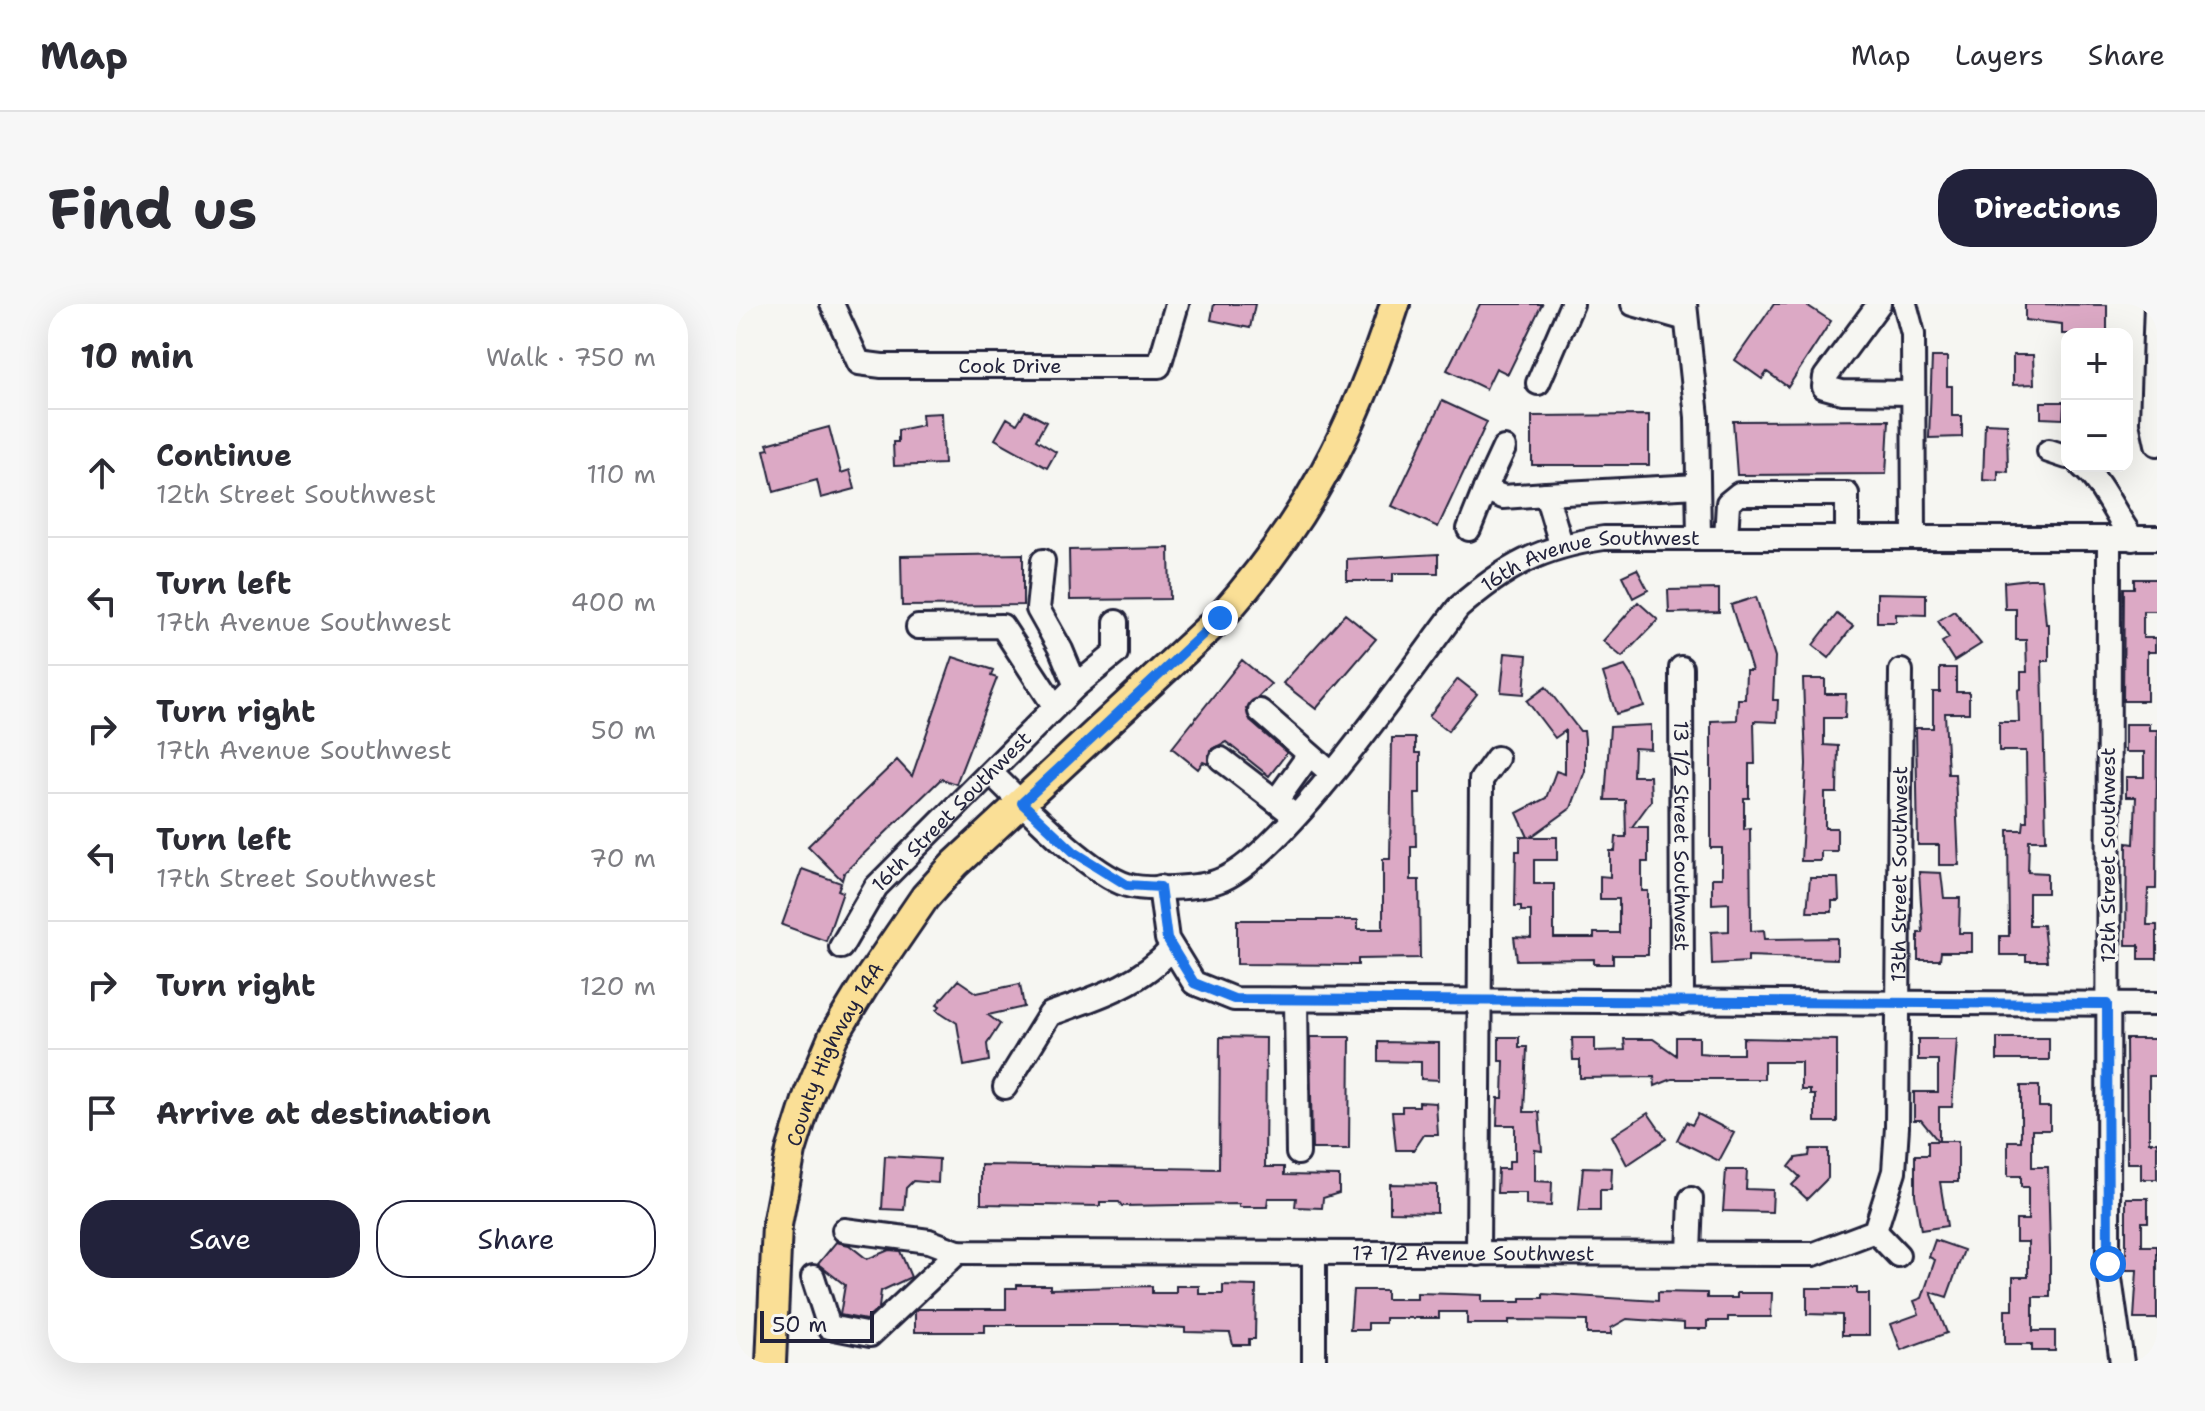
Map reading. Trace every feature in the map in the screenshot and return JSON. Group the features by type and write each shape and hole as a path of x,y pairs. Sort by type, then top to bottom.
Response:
{"main road":[{"name":"County Highway 14A","path":"771,1363 777,1225 791,1151 809,1094 833,1037 893,940 955,864 1220,618 1260,574 1305,509 1343,443 1395,304"}],"street":[{"name":"Cook Drive","path":"832,304 859,363 1159,366 1177,304"},
{"path":"1538,383 1572,304"},
{"path":"1633,304 1685,312 1697,417 1699,538"},
{"path":"1879,304 1825,377 1824,387 1842,392 1912,393"},
{"path":"1905,304 1913,334 1914,538"},
{"path":"2156,304 2152,421 2157,444"},
{"path":"1469,529 1504,448"},
{"path":"2090,472 2095,476 2113,514 2133,539"},
{"path":"1485,489 1503,497 1698,486"},
{"path":"1546,494 1561,544"},
{"path":"1726,538 1728,503 1739,494 1847,494 1847,538"},
{"name":"16th Avenue Southwest","path":"991,773 1074,852 1127,885 1160,887 1219,881 1270,847 1458,608 1505,570 1561,544 1604,538 2157,538"},
{"name":"12th Street Southwest","path":"2109,539 2108,1264 2122,1363"},
{"path":"1043,561 1038,609 1076,686"},
{"name":"16th Street Southwest","path":"841,947 876,887 1076,686 1116,653 1116,622"},
{"path":"918,627 1002,626 1055,707"},
{"name":"13 1/2 Street Southwest","path":"1681,668 1682,1003"},
{"name":"13th Street Southwest","path":"1875,1231 1894,1171 1897,1127 1901,671"},
{"path":"1260,711 1331,773"},
{"path":"1276,801 1309,755"},
{"path":"1478,1254 1481,780 1497,758"},
{"path":"1221,759 1295,816"},
{"path":"1160,887 1167,939 1194,983 1234,999 2157,1004"},
{"path":"1005,1087 1050,1014 1111,993 1157,966 1172,948"},
{"path":"1296,999 1298,1153"},
{"path":"1689,1253 1691,1199"},
{"name":"17 1/2 Avenue Southwest","path":"844,1230 929,1241 958,1252 1478,1254 1814,1254 1875,1231"},
{"path":"1875,1231 1898,1255"},
{"path":"813,1277 829,1327 870,1335 958,1252"},
{"path":"1314,1252 1314,1363"}],"building":[{"path":"1214,304 1255,304 1250,328 1211,320"},
{"path":"1480,304 1542,304 1508,374 1496,368 1486,389 1447,370"},
{"path":"1774,304 1805,304 1831,321 1788,387 1767,372 1762,379 1735,360"},
{"path":"2025,304 2107,305 2107,328 2062,328 2062,324 2025,320"},
{"path":"2013,355 2033,355 2034,384 2013,385"},
{"path":"1932,357 1947,357 1947,386 1952,386 1952,416 1962,416 1962,437 1929,438"},
{"path":"1442,401 1487,422 1438,527 1392,506"},
{"path":"2041,402 2061,402 2061,419 2041,418"},
{"path":"1025,411 1046,422 1036,440 1056,452 1047,468 995,439 1007,418 1017,424"},
{"path":"942,413 944,464 894,466 893,442 898,442 898,430 923,425 922,414"},
{"path":"1649,415 1649,465 1532,465 1532,416"},
{"path":"1889,420 1886,474 1737,475 1733,421"},
{"path":"1985,423 2007,424 2008,472 1998,471 1998,481 1983,480"},
{"path":"829,427 841,473 850,470 855,489 821,498 817,480 774,492 764,450 769,449 767,444"},
{"path":"1169,548 1170,599 1070,600 1069,550"},
{"path":"1023,554 1023,605 902,606 901,556"},
{"path":"1438,554 1438,573 1393,573 1393,581 1347,581 1347,559"},
{"path":"1637,569 1648,590 1633,598 1622,576"},
{"path":"2042,579 2046,624 2049,624 2049,661 2042,661 2046,840 2029,840 2028,872 2047,873 2047,893 2029,893 2029,925 2043,925 2047,961 2026,961 2026,955 2000,955 2000,936 2009,936 2008,830 2023,830 2024,821 2027,821 2026,751 1999,751 1999,722 2019,722 2018,690 2021,689 2021,672 2027,672 2026,640 2016,640 2016,609 2005,609 2004,582"},
{"path":"2134,579 2157,579 2157,611 2143,611 2143,638 2155,638 2155,652 2147,652 2147,701 2123,701 2124,588 2134,588"},
{"path":"1719,589 1719,612 1669,613 1668,590"},
{"path":"1877,593 1926,594 1926,615 1896,614 1896,622 1877,622"},
{"path":"1756,597 1775,657 1773,700 1778,700 1777,722 1754,721 1755,764 1749,764 1749,798 1744,798 1744,829 1750,828 1751,931 1764,930 1765,939 1837,938 1837,959 1748,956 1748,962 1712,964 1711,932 1729,931 1729,903 1712,904 1712,878 1722,878 1722,848 1711,848 1711,721 1737,720 1738,699 1745,699 1746,671 1752,671 1731,605"},
{"path":"1638,602 1658,620 1622,657 1603,641"},
{"path":"1954,611 1981,644 1954,661 1942,642 1949,638 1938,621"},
{"path":"1345,614 1376,639 1316,709 1283,683"},
{"path":"1837,614 1853,626 1829,658 1813,645"},
{"path":"1505,653 1527,655 1524,694 1501,692"},
{"path":"953,657 993,670 991,676 997,678 956,784 941,779 844,873 842,880 808,846 897,760 912,776"},
{"path":"1242,660 1271,684 1246,709 1251,722 1287,753 1269,776 1226,742 1210,750 1208,764 1203,762 1198,769 1172,748"},
{"path":"1625,666 1636,683 1644,706 1616,714 1603,673"},
{"path":"1940,668 1956,668 1956,692 1969,692 1969,713 1945,713 1948,774 1955,774 1959,865 1939,865 1939,845 1918,845 1916,728 1933,728 1933,692 1940,692"},
{"path":"1458,679 1477,694 1448,731 1429,716"},
{"path":"1803,679 1825,679 1825,694 1846,694 1845,718 1824,718 1824,745 1838,746 1837,793 1825,793 1825,828 1837,828 1837,851 1821,851 1821,861 1801,861 1806,764"},
{"path":"1546,687 1580,731 1584,731 1585,739 1585,771 1571,808 1531,837 1557,837 1557,860 1534,860 1534,884 1554,884 1554,938 1594,938 1594,933 1619,933 1619,899 1600,899 1600,876 1610,877 1610,851 1615,851 1616,837 1626,837 1625,800 1605,800 1610,727 1651,725 1651,749 1634,748 1633,776 1650,776 1651,801 1632,827 1648,827 1648,862 1642,862 1642,891 1648,891 1648,955 1613,955 1613,964 1594,964 1594,959 1517,960 1514,937 1531,938 1531,911 1521,911 1521,906 1515,906 1516,851 1520,851 1520,837 1528,837 1517,813 1546,798 1556,771 1565,774 1565,731 1555,738 1527,701"},
{"path":"2125,724 2149,724 2149,730 2157,730 2156,889 2148,889 2147,925 2157,925 2157,959 2139,959 2139,945 2126,945 2127,843 2134,844 2136,797 2126,797 2126,777 2144,777 2144,752 2125,752"},
{"path":"1392,738 1415,738 1415,753 1420,753 1420,793 1415,793 1416,846 1411,846 1411,880 1419,880 1420,958 1358,959 1358,965 1237,964 1237,920 1358,920 1358,929 1383,929 1383,859 1390,859"},
{"path":"802,869 841,883 838,890 843,892 826,941 782,925"},
{"path":"1919,872 1941,873 1944,898 1960,898 1959,933 1972,933 1972,952 1941,952 1940,960 1918,960 1918,933 1923,933"},
{"path":"1810,878 1838,878 1839,901 1832,901 1832,912 1807,912"},
{"path":"958,980 977,993 1020,984 1024,1007 988,1015 1000,1024 987,1044 989,1061 964,1066 957,1023 937,1010 940,1006 937,1004"},
{"path":"1220,1037 1266,1038 1265,1167 1284,1167 1284,1175 1339,1176 1339,1193 1323,1198 1322,1208 1295,1207 1296,1198 1268,1198 1267,1207 1239,1207 1239,1204 1122,1206 1119,1202 1100,1202 1100,1206 981,1204 981,1165 1219,1169"},
{"path":"1310,1037 1350,1037 1349,1149 1312,1149"},
{"path":"1499,1037 1519,1037 1519,1047 1527,1047 1524,1112 1539,1112 1542,1151 1535,1150 1535,1181 1552,1182 1551,1206 1526,1205 1526,1193 1497,1193 1498,1169 1509,1169 1509,1161 1515,1161 1515,1125 1497,1125 1498,1098 1503,1098 1504,1061 1499,1061"},
{"path":"1676,1037 1699,1037 1699,1053 1712,1054 1743,1054 1743,1038 1837,1040 1837,1122 1815,1122 1815,1095 1810,1095 1810,1090 1801,1090 1801,1062 1764,1062 1764,1079 1672,1079 1655,1086 1654,1077 1580,1078 1580,1060 1573,1060 1572,1038 1595,1038 1595,1051 1625,1050 1624,1039 1653,1039 1676,1055"},
{"path":"1997,1038 2049,1038 2049,1060 1997,1060"},
{"path":"1918,1039 1957,1039 1952,1107 1939,1107 1939,1141 1958,1141 1958,1182 1940,1182 1947,1226 1921,1230 1915,1195 1915,1155 1928,1155 1928,1141 1938,1141 1921,1120 1914,1120 1914,1092 1938,1092 1938,1060 1918,1060"},
{"path":"2126,1039 2157,1039 2157,1076 2149,1076 2149,1142 2157,1142 2157,1179 2141,1179 2141,1163 2127,1163"},
{"path":"1378,1042 1439,1043 1439,1080 1421,1079 1421,1062 1378,1061"},
{"path":"2021,1086 2039,1086 2039,1107 2050,1107 2050,1130 2032,1130 2032,1167 2048,1167 2050,1250 2050,1297 2033,1297 2033,1331 2055,1331 2055,1351 2032,1351 2032,1344 2005,1344 2005,1310 2013,1310 2013,1277 2028,1277 2028,1242 2016,1242 2016,1220 2028,1220 2028,1187 2021,1187 2021,1176 2008,1176 2008,1141 2021,1141"},
{"path":"1419,1102 1436,1103 1438,1135 1424,1135 1414,1150 1396,1150 1392,1112 1402,1112 1402,1106 1419,1106"},
{"path":"1648,1113 1666,1139 1627,1165 1612,1136"},
{"path":"1698,1114 1734,1133 1719,1161 1677,1140 1686,1122 1692,1125"},
{"path":"1810,1149 1828,1149 1828,1178 1807,1199 1792,1185 1800,1177 1789,1167 1796,1158 1809,1156"},
{"path":"885,1156 939,1159 938,1183 913,1181 906,1188 904,1210 882,1209"},
{"path":"1583,1167 1612,1168 1611,1190 1600,1190 1600,1211 1579,1211"},
{"path":"1726,1170 1747,1170 1746,1189 1773,1190 1772,1212 1723,1211"},
{"path":"1390,1184 1437,1185 1437,1213 1390,1212"},
{"path":"2126,1198 2148,1198 2148,1222 2142,1222 2142,1246 2157,1246 2157,1319 2134,1319 2137,1270 2126,1270"},
{"path":"1935,1240 1964,1250 1947,1297 1931,1292 1947,1333 1901,1350 1891,1324 1919,1314 1914,1301 1922,1298 1935,1260 1929,1257"},
{"path":"836,1242 849,1245 867,1259 889,1250 900,1251 911,1277 881,1291 879,1308 866,1320 840,1315 845,1285 818,1264"},
{"path":"1017,1285 1050,1285 1050,1289 1152,1286 1152,1293 1176,1293 1176,1286 1199,1286 1199,1294 1223,1294 1223,1285 1256,1286 1255,1339 1249,1339 1249,1345 1233,1345 1230,1333 1185,1332 1185,1328 1136,1325 985,1325 985,1332 915,1332 915,1312 918,1309 1006,1309 1006,1288 1017,1288"},
{"path":"1807,1288 1857,1288 1857,1294 1869,1294 1869,1335 1842,1335 1842,1315 1807,1314"},
{"path":"1353,1290 1386,1290 1386,1299 1417,1299 1417,1293 1482,1295 1482,1302 1521,1302 1521,1298 1543,1298 1543,1294 1658,1301 1658,1292 1707,1293 1707,1298 1737,1298 1737,1293 1772,1293 1771,1317 1728,1317 1728,1321 1707,1321 1707,1329 1684,1329 1684,1323 1627,1319 1611,1328 1611,1334 1587,1334 1587,1321 1509,1320 1509,1324 1467,1324 1467,1312 1439,1312 1439,1318 1385,1318 1385,1323 1368,1323 1368,1330 1350,1330"}],"route":[{"path":"1220,618 1022,803 1074,852 1127,885 1160,887 1167,939 1194,983 1234,999 2107,1004 2108,1264"}]}
